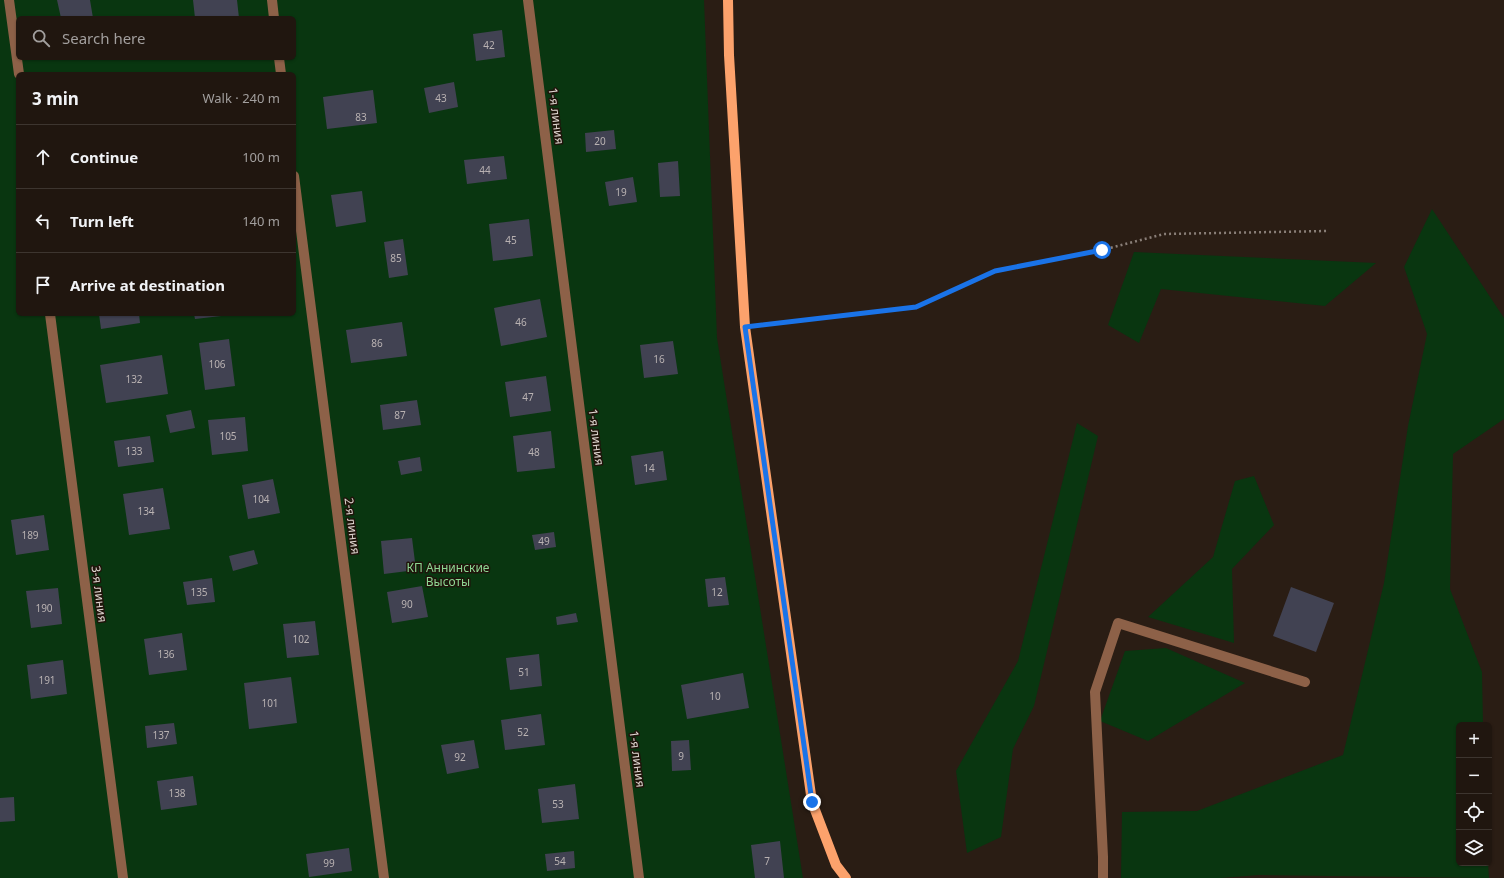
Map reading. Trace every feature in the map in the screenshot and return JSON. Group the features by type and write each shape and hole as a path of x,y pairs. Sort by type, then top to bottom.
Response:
{"main road":[{"path":"728,0 729,55 745,327 812,802 836,865 846,878"}],"street":[{"path":"9,0 16,52"},
{"path":"272,0 274,16"},
{"name":"1-я линия","path":"528,0 639,878"},
{"path":"17,60 19,72"},
{"path":"279,60 281,72"},
{"name":"2-я линия","path":"296,192 384,878"},
{"name":"3-я линия","path":"50,316 123,878"},
{"path":"1103,878 1104,857 1095,692 1118,623 1305,682"},
{"path":"836,865 838,878"}],"path":[{"path":"745,327 916,307 995,271 1102,250 1164,234 1327,231"}],"green space":[{"name":"КП Аннинские Высоты","path":"0,0 704,0 717,338 803,878 0,878"},
{"path":"1432,209 1504,318 1504,419 1453,454 1450,589 1482,672 1483,722 1456,722 1456,866 1488,866 1489,878 1259,875 1221,878 1121,878 1122,812 1197,811 1343,755 1384,583 1408,426 1427,334 1404,267"},
{"path":"1134,252 1376,263 1325,306 1161,289 1139,343 1108,325"},
{"path":"1077,423 1098,436 1034,706 1013,749 1001,837 967,853 956,771 1018,661"},
{"path":"1254,476 1274,525 1232,569 1234,643 1148,617 1213,557 1235,481"},
{"path":"1166,648 1245,683 1148,741 1100,721 1125,651"}],"building":[{"path":"57,0 90,0 93,16 61,16"},
{"path":"193,0 237,0 239,16 195,16"},
{"path":"502,30 505,57 476,61 473,34"},
{"path":"454,82 458,107 429,113 424,88"},
{"path":"373,90 377,123 327,129 323,97"},
{"path":"614,130 616,149 586,152 585,133"},
{"path":"504,156 507,179 467,184 464,160"},
{"path":"678,161 680,196 660,197 658,163"},
{"path":"633,177 637,202 609,206 605,182"},
{"path":"362,191 366,222 336,227 331,195"},
{"path":"529,219 533,256 493,261 489,224"},
{"path":"403,239 408,275 389,278 384,242"},
{"path":"540,299 547,337 501,346 494,308"},
{"path":"99,316 139,316 140,323 101,329"},
{"path":"194,316 221,316 195,319"},
{"path":"402,322 407,356 351,363 346,330"},
{"path":"229,339 235,386 205,390 199,343"},
{"path":"673,341 678,374 644,378 640,345"},
{"path":"162,355 168,394 106,403 100,365"},
{"path":"546,376 551,411 510,417 505,382"},
{"path":"417,400 421,425 383,430 380,405"},
{"path":"191,410 195,428 170,433 166,415"},
{"path":"245,417 248,451 212,455 208,420"},
{"path":"551,431 555,468 517,472 513,436"},
{"path":"150,436 154,462 118,467 114,441"},
{"path":"663,451 667,480 635,485 631,456"},
{"path":"420,457 422,471 401,475 398,461"},
{"path":"273,479 280,513 248,519 242,485"},
{"path":"163,488 170,529 129,535 123,494"},
{"path":"44,515 49,550 16,555 11,520"},
{"path":"554,532 556,547 535,550 532,535"},
{"path":"412,538 416,570 384,574 381,541"},
{"path":"254,550 258,564 233,571 229,556"},
{"path":"725,577 729,605 708,607 705,579"},
{"path":"212,578 215,602 187,605 183,582"},
{"path":"422,586 428,617 392,623 387,592"},
{"path":"1291,587 1334,603 1316,652 1273,636"},
{"path":"58,588 62,624 31,628 26,591"},
{"path":"576,613 578,622 557,625 556,617"},
{"path":"315,621 319,655 287,658 283,624"},
{"path":"182,633 187,670 149,675 144,639"},
{"path":"539,654 542,686 510,690 506,658"},
{"path":"63,660 67,694 31,699 27,665"},
{"path":"743,673 749,708 687,719 681,685"},
{"path":"291,677 297,723 249,729 244,683"},
{"path":"541,714 545,745 505,750 501,720"},
{"path":"174,723 177,744 147,748 145,726"},
{"path":"474,740 479,768 447,774 441,745"},
{"path":"689,740 691,770 672,771 671,741"},
{"path":"193,776 197,805 161,810 157,781"},
{"path":"575,784 579,819 542,823 538,789"},
{"path":"14,797 15,821 0,822 0,798"},
{"path":"780,841 784,878 755,878 751,845"},
{"path":"349,848 352,871 309,877 306,854"},
{"path":"574,851 575,868 547,871 545,854"}],"route":[{"path":"812,802 745,327 916,307 995,271 1102,250"}]}
